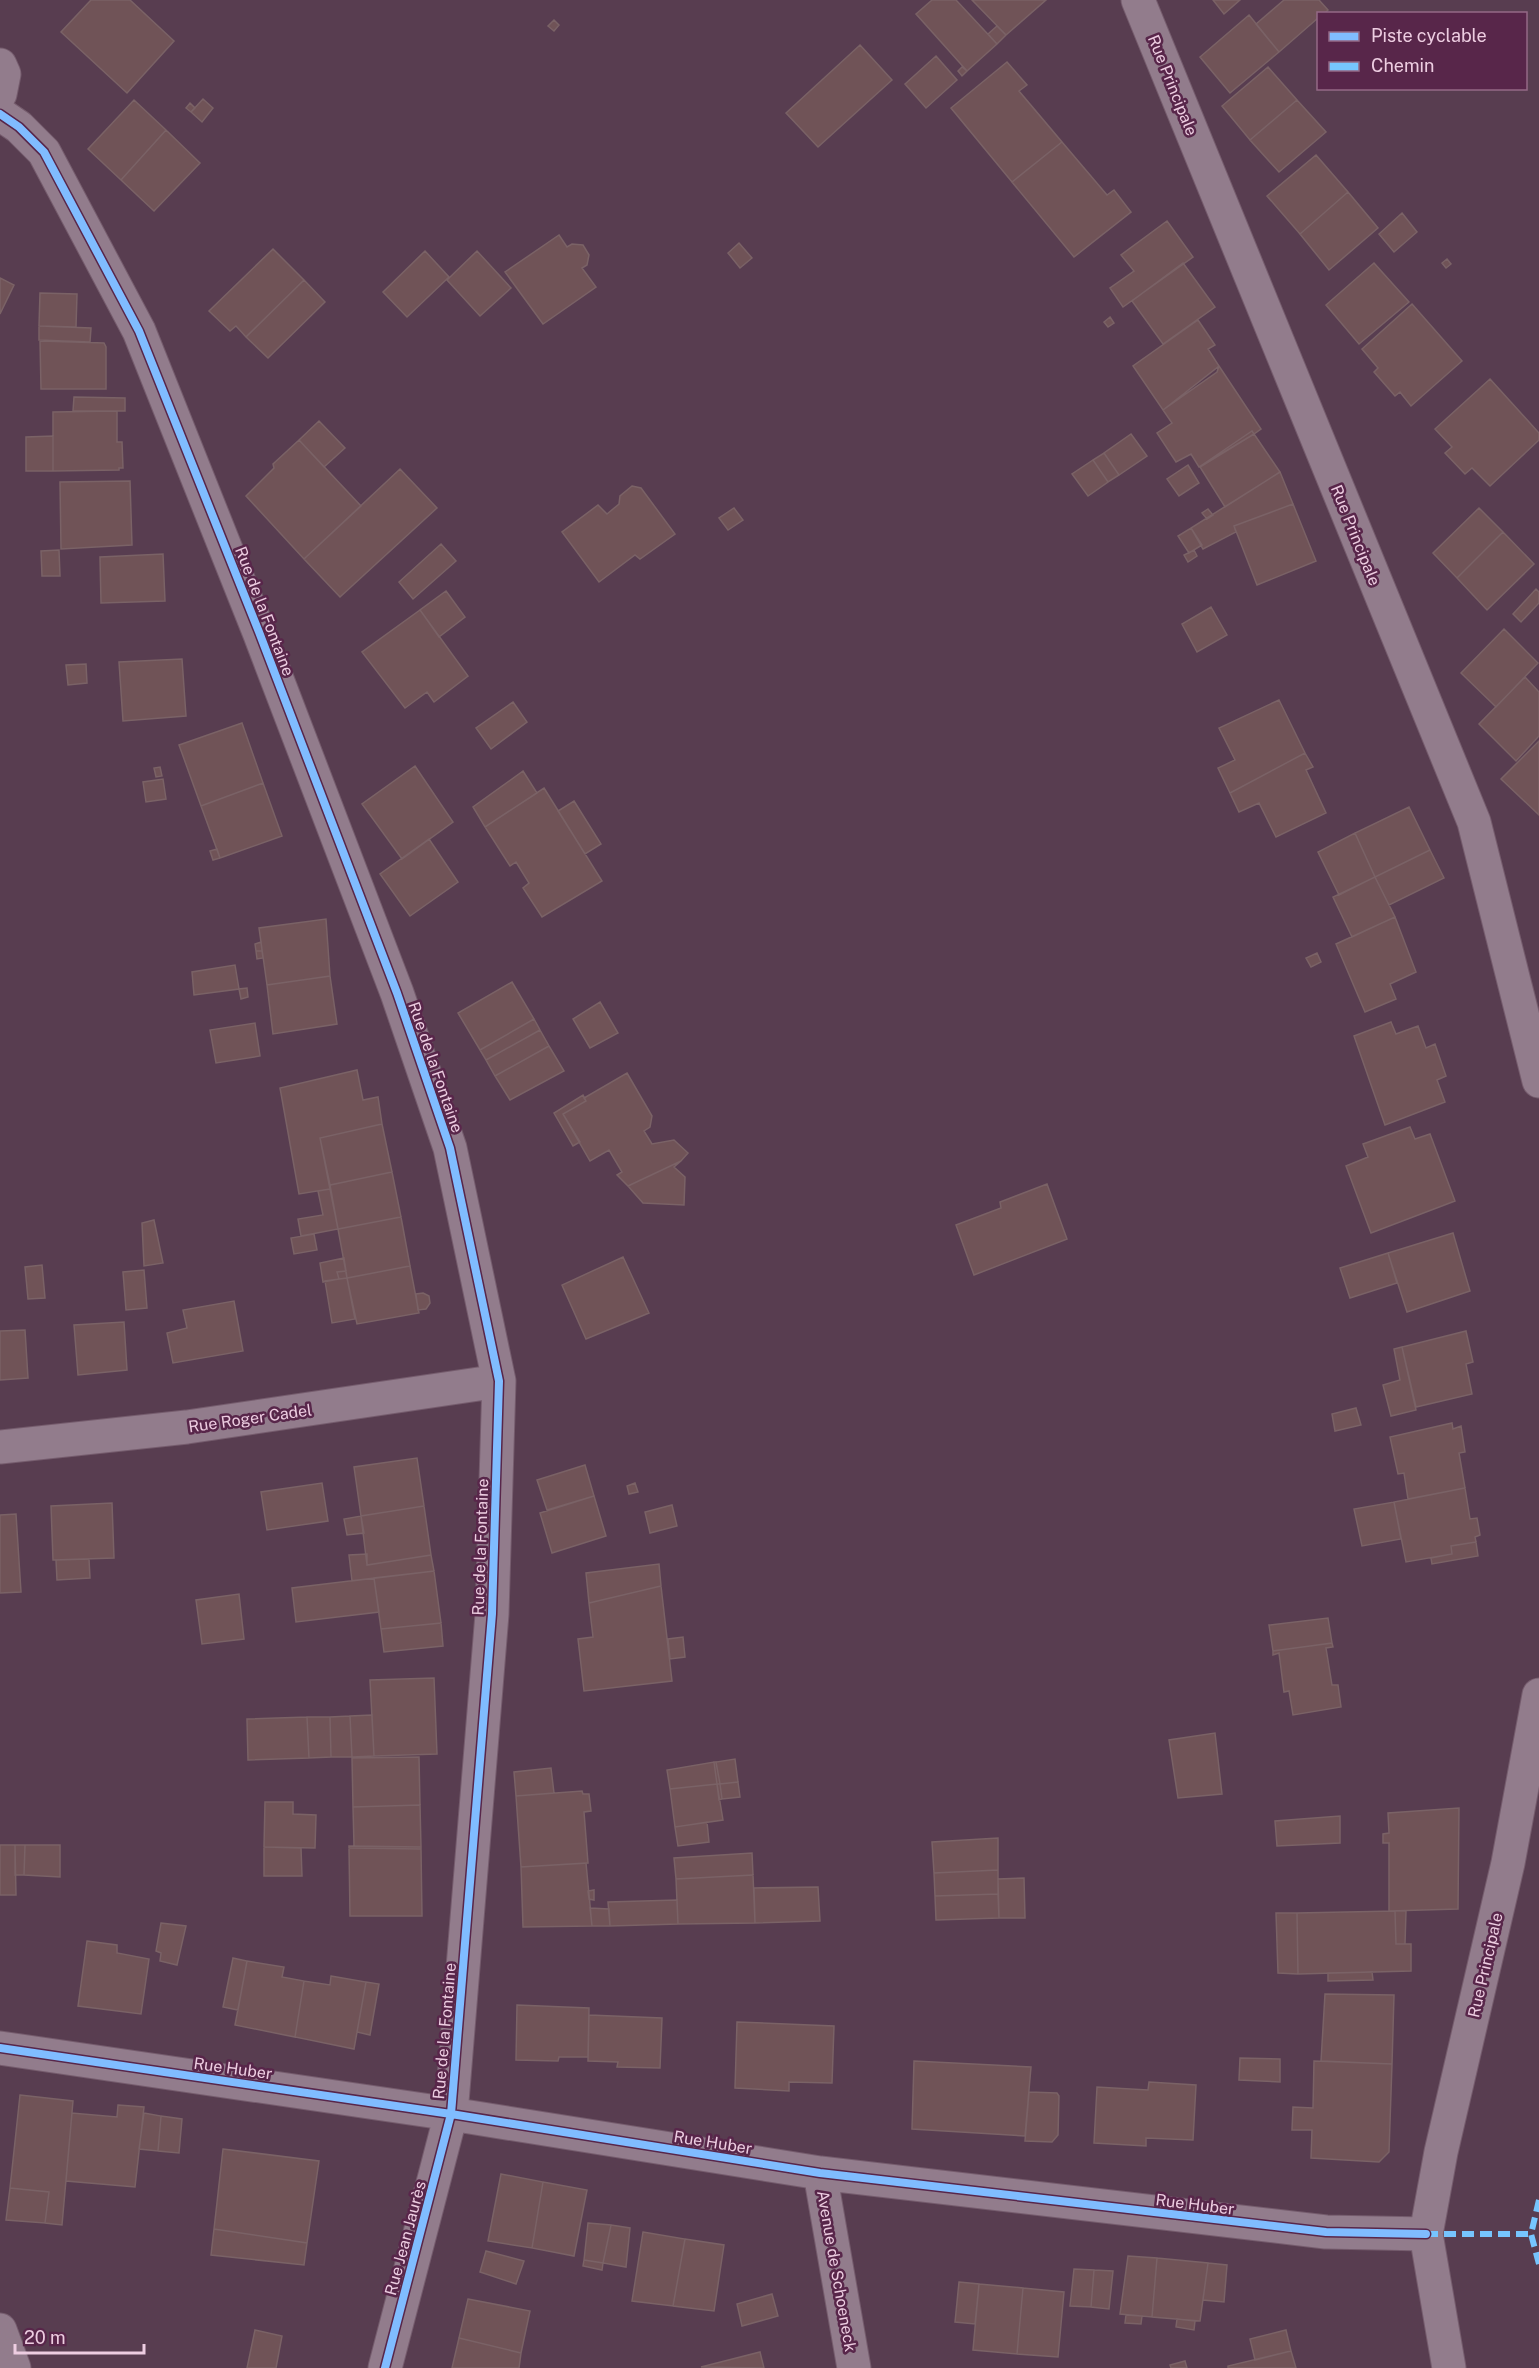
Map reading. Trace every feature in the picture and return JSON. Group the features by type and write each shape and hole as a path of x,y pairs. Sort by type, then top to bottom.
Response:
{"street":[{"name":"Rue Principale","path":"1138,0 1474,822 1539,1081"},
{"path":"0,65 3,74 0,94"},
{"name":"Rue de la Fontaine","path":"0,114 19,127 44,152 139,331 259,632 397,993 450,1148 499,1381 492,1614 451,2114"},
{"name":"Rue Roger Cadel","path":"0,1447 188,1427 499,1381"},
{"name":"Rue Principale","path":"1426,2234 1441,2152 1508,1863 1539,1695"},
{"name":"Rue Huber","path":"0,2048 451,2114 820,2173 1326,2232 1426,2234"},
{"name":"Rue Jean Jaurès","path":"385,2368 451,2114"},
{"name":"Avenue de Schoeneck","path":"820,2173 854,2368"},
{"path":"1426,2234 1449,2368"},
{"path":"0,2330 14,2368"}],"building":[{"path":"91,0 130,0 174,41 127,93 61,32"},
{"path":"932,0 956,0 997,44 967,71 916,14"},
{"path":"972,0 1046,0 1006,35"},
{"path":"1213,0 1240,0 1224,14"},
{"path":"1284,0 1319,0 1328,10 1317,12 1317,19 1279,52 1256,24"},
{"path":"1249,15 1279,52 1230,93 1200,57"},
{"path":"554,20 559,25 554,31 548,26"},
{"path":"997,26 1006,35 997,44 988,34"},
{"path":"860,45 892,80 818,147 786,113"},
{"path":"936,56 957,80 926,108 905,84"},
{"path":"1007,62 1027,85 1019,91 1062,142 1012,182 951,108"},
{"path":"962,67 967,71 962,76 958,71"},
{"path":"1268,67 1297,100 1250,140 1222,106"},
{"path":"203,99 213,108 202,122 191,112"},
{"path":"134,100 166,130 121,180 88,149"},
{"path":"1297,100 1326,132 1279,172 1250,140"},
{"path":"190,103 195,108 191,112 186,108"},
{"path":"166,130 200,163 154,211 121,180"},
{"path":"1062,142 1107,195 1114,190 1131,212 1074,257 1012,182"},
{"path":"1316,155 1348,192 1300,234 1267,196"},
{"path":"1348,192 1378,228 1329,270 1300,234"},
{"path":"1402,213 1417,232 1394,252 1379,234"},
{"path":"1167,221 1193,257 1123,307 1110,288 1134,271 1121,255"},
{"path":"559,235 567,247 572,244 583,245 589,255 587,265 582,268 596,287 543,324 505,272"},
{"path":"739,243 752,258 740,268 728,253"},
{"path":"273,249 304,280 246,337 236,326 230,331 209,311"},
{"path":"425,251 449,277 407,317 383,292"},
{"path":"477,251 511,288 480,316 447,280"},
{"path":"1447,259 1451,264 1446,268 1442,263"},
{"path":"1183,263 1215,307 1163,344 1132,301"},
{"path":"1374,263 1409,302 1359,344 1326,305"},
{"path":"0,278 14,285 0,314"},
{"path":"304,280 325,302 268,358 246,337"},
{"path":"40,293 77,294 76,327 39,326"},
{"path":"1412,304 1462,361 1411,406 1400,392 1395,396 1374,372 1378,368 1362,349"},
{"path":"1110,317 1114,323 1108,327 1104,322"},
{"path":"1198,320 1215,345 1208,349 1219,366 1163,410 1133,366"},
{"path":"39,326 91,328 90,342 39,340"},
{"path":"40,341 104,343 106,347 106,389 41,389"},
{"path":"1219,366 1261,429 1254,434 1252,431 1199,467 1191,454 1176,462 1157,433 1172,423 1163,410 1217,372"},
{"path":"1490,379 1539,433 1539,440 1490,486 1472,468 1465,474 1445,453 1452,447 1435,429"},
{"path":"74,397 125,398 125,411 73,411"},
{"path":"117,411 117,442 122,442 123,468 119,470 53,471 53,412"},
{"path":"319,421 345,448 324,467 299,440"},
{"path":"1252,431 1254,434 1199,467"},
{"path":"1131,434 1147,456 1119,475 1104,453"},
{"path":"1254,434 1280,472 1225,507 1200,467"},
{"path":"53,436 53,471 26,471 26,437"},
{"path":"299,440 361,506 304,559 246,496 274,468 273,464"},
{"path":"1104,453 1119,475 1108,482 1093,460"},
{"path":"1093,460 1108,482 1088,496 1072,474"},
{"path":"1188,465 1199,483 1179,496 1167,479"},
{"path":"400,469 437,508 340,597 304,559"},
{"path":"1280,472 1293,504 1234,526 1236,532 1203,549 1191,528"},
{"path":"130,481 132,545 61,549 60,482"},
{"path":"632,486 641,488 675,534 640,559 635,555 599,582 562,532 598,505 607,514 619,504 620,496"},
{"path":"1293,504 1316,561 1257,585 1234,526"},
{"path":"734,508 743,520 728,530 719,518"},
{"path":"1479,508 1503,532 1457,578 1433,553"},
{"path":"1208,509 1213,515 1207,519 1202,513"},
{"path":"1191,528 1202,545 1189,553 1178,536"},
{"path":"1503,532 1534,564 1487,610 1457,578"},
{"path":"441,544 456,561 413,599 399,582"},
{"path":"59,550 60,576 42,576 41,551"},
{"path":"1194,550 1197,556 1188,562 1184,555"},
{"path":"163,554 165,601 101,603 100,557"},
{"path":"1536,589 1539,592 1539,603 1521,622 1513,614"},
{"path":"446,591 465,617 439,637 420,610"},
{"path":"1211,607 1227,635 1197,652 1182,624"},
{"path":"420,610 468,676 434,702 427,692 405,708 362,652"},
{"path":"1504,629 1538,663 1496,707 1461,673"},
{"path":"182,659 186,716 123,721 119,662"},
{"path":"86,664 87,683 68,685 66,665"},
{"path":"1525,677 1539,692 1539,736 1516,761 1479,724"},
{"path":"1279,700 1305,753 1230,793 1218,768 1235,760 1219,728"},
{"path":"513,702 527,722 491,749 476,728"},
{"path":"242,723 263,783 201,806 179,745"},
{"path":"1539,741 1539,815 1501,779"},
{"path":"1305,753 1313,767 1306,770 1326,813 1276,837 1259,803 1239,812 1230,793"},
{"path":"415,766 453,822 402,859 362,804"},
{"path":"160,767 162,776 156,777 154,768"},
{"path":"523,771 537,793 485,827 473,807"},
{"path":"163,779 166,799 146,802 143,782"},
{"path":"263,783 282,836 220,858 201,806"},
{"path":"544,788 602,881 542,917 523,888 529,883 516,862 510,866 485,827"},
{"path":"574,801 601,844 585,854 558,811"},
{"path":"1409,807 1430,850 1375,877 1355,833"},
{"path":"1355,833 1375,877 1339,895 1318,852"},
{"path":"429,839 458,882 410,916 380,874"},
{"path":"217,849 220,858 213,860 210,851"},
{"path":"1430,850 1444,878 1389,905 1375,877"},
{"path":"1375,877 1395,917 1352,937 1333,897"},
{"path":"1395,917 1416,972 1390,984 1396,999 1365,1012 1336,944"},
{"path":"326,919 330,976 267,985 259,928"},
{"path":"261,942 262,951 256,951 255,944"},
{"path":"256,951 262,951 263,958 257,959"},
{"path":"1317,953 1321,962 1311,967 1306,958"},
{"path":"235,965 239,989 194,995 192,972"},
{"path":"330,976 337,1024 273,1034 267,985"},
{"path":"512,982 534,1019 480,1050 458,1013"},
{"path":"247,988 248,997 241,999 239,989"},
{"path":"600,1002 618,1033 590,1048 573,1019"},
{"path":"534,1019 540,1030 486,1060 480,1050"},
{"path":"1391,1022 1396,1034 1418,1026 1426,1048 1435,1044 1446,1076 1437,1080 1445,1102 1385,1125 1354,1036"},
{"path":"255,1023 260,1056 216,1063 210,1030"},
{"path":"540,1030 549,1046 495,1076 486,1060"},
{"path":"549,1046 564,1071 510,1100 495,1076"},
{"path":"357,1070 363,1100 378,1097 382,1124 320,1138 330,1189 299,1194 280,1088"},
{"path":"627,1073 652,1116 650,1127 644,1131 652,1144 674,1140 688,1153 681,1161 628,1186 617,1175 622,1172 609,1150 590,1161 563,1114 586,1101 584,1098"},
{"path":"583,1095 586,1101 563,1114 580,1142 573,1146 554,1113"},
{"path":"382,1124 392,1172 330,1185 320,1138"},
{"path":"1410,1127 1415,1139 1430,1134 1455,1201 1371,1233 1346,1166 1368,1157 1363,1144"},
{"path":"681,1161 674,1167 685,1177 684,1205 643,1203 628,1186"},
{"path":"392,1172 401,1217 338,1229 330,1185"},
{"path":"1047,1184 1067,1239 974,1275 956,1225 1001,1208 1000,1202"},
{"path":"330,1189 338,1229 301,1236 298,1219 323,1215 318,1191"},
{"path":"401,1217 410,1266 347,1278 338,1229"},
{"path":"154,1220 163,1263 144,1266 142,1223"},
{"path":"1453,1233 1470,1291 1407,1312 1388,1253"},
{"path":"314,1234 317,1250 294,1254 291,1238"},
{"path":"1388,1253 1397,1283 1350,1298 1340,1268"},
{"path":"623,1257 649,1313 586,1339 562,1285"},
{"path":"344,1258 346,1271 337,1272 339,1279 323,1282 320,1263"},
{"path":"42,1265 45,1298 28,1299 25,1267"},
{"path":"410,1266 419,1313 357,1324 347,1278"},
{"path":"144,1270 147,1308 126,1310 123,1272"},
{"path":"346,1271 347,1278 339,1279 337,1272"},
{"path":"347,1278 355,1319 332,1323 325,1281"},
{"path":"423,1293 429,1296 430,1303 426,1309 418,1310 416,1294"},
{"path":"234,1301 243,1351 173,1363 167,1333 187,1328 183,1310"},
{"path":"124,1322 127,1370 78,1375 74,1325"},
{"path":"25,1330 28,1378 0,1380 0,1331"},
{"path":"1466,1331 1473,1362 1466,1364 1472,1394 1416,1407 1402,1347"},
{"path":"1402,1347 1416,1410 1391,1416 1383,1385 1400,1380 1394,1349"},
{"path":"1356,1408 1361,1425 1335,1431 1332,1414"},
{"path":"1452,1423 1453,1429 1461,1426 1465,1452 1459,1453 1465,1488 1408,1499 1404,1473 1398,1474 1390,1437"},
{"path":"417,1458 424,1506 361,1516 354,1467"},
{"path":"585,1465 594,1496 547,1510 537,1480"},
{"path":"322,1483 328,1521 267,1530 261,1492"},
{"path":"635,1483 638,1492 629,1494 627,1486"},
{"path":"1465,1488 1470,1519 1477,1518 1480,1535 1475,1537 1476,1542 1451,1546 1452,1554 1406,1562 1394,1502"},
{"path":"594,1496 606,1536 552,1553 540,1513"},
{"path":"1394,1502 1401,1539 1362,1546 1354,1509"},
{"path":"112,1503 114,1558 53,1560 51,1506"},
{"path":"672,1505 677,1526 650,1533 645,1512"},
{"path":"424,1506 431,1555 367,1565 361,1516"},
{"path":"16,1514 21,1592 0,1593 0,1515"},
{"path":"361,1516 364,1533 347,1535 344,1519"},
{"path":"1476,1542 1478,1556 1432,1564 1431,1558 1452,1554 1451,1546"},
{"path":"367,1554 367,1565 431,1555 434,1571 352,1581 349,1555"},
{"path":"89,1559 90,1578 57,1580 56,1560"},
{"path":"659,1564 661,1586 589,1603 586,1573"},
{"path":"434,1571 441,1623 381,1629 374,1578"},
{"path":"374,1578 379,1612 296,1622 292,1588"},
{"path":"661,1586 672,1681 584,1691 578,1639 593,1637 589,1603"},
{"path":"239,1594 244,1639 202,1644 196,1600"},
{"path":"1328,1618 1332,1643 1273,1651 1269,1625"},
{"path":"441,1623 443,1646 384,1652 381,1629"},
{"path":"683,1637 685,1657 670,1659 668,1639"},
{"path":"1332,1643 1333,1647 1326,1648 1332,1685 1338,1685 1341,1707 1293,1715 1289,1691 1284,1692 1279,1653 1273,1655 1273,1651"},
{"path":"434,1678 437,1754 374,1756 370,1680"},
{"path":"372,1715 374,1756 352,1757 350,1716"},
{"path":"350,1716 352,1757 331,1757 330,1717"},
{"path":"307,1717 309,1758 248,1760 247,1719"},
{"path":"307,1717 330,1717 331,1757 309,1758"},
{"path":"1215,1733 1222,1794 1178,1798 1169,1740"},
{"path":"419,1757 420,1805 353,1807 352,1758"},
{"path":"735,1759 738,1782 720,1784 716,1762"},
{"path":"714,1762 716,1762 720,1784 717,1784"},
{"path":"714,1762 717,1784 670,1789 667,1770"},
{"path":"551,1768 554,1793 516,1796 514,1772"},
{"path":"738,1782 740,1797 722,1799 720,1784"},
{"path":"717,1784 720,1784 722,1799 719,1800"},
{"path":"717,1784 723,1820 675,1827 670,1789"},
{"path":"582,1791 583,1794 589,1794 591,1811 584,1812 588,1863 521,1867 516,1796"},
{"path":"265,1802 293,1802 293,1814 316,1815 315,1848 264,1847"},
{"path":"420,1805 421,1847 354,1846 353,1807"},
{"path":"1459,1808 1458,1909 1389,1911 1389,1843 1383,1843 1383,1834 1389,1833 1388,1813"},
{"path":"1340,1816 1340,1843 1277,1846 1275,1821"},
{"path":"707,1822 709,1842 678,1846 675,1827"},
{"path":"998,1838 998,1870 934,1873 932,1842"},
{"path":"0,1845 15,1845 16,1895 0,1895"},
{"path":"15,1845 25,1845 24,1875 15,1875"},
{"path":"25,1845 60,1845 60,1877 24,1875"},
{"path":"349,1846 421,1847 421,1849 349,1848"},
{"path":"264,1847 301,1848 302,1876 264,1876"},
{"path":"349,1848 421,1849 422,1916 350,1916"},
{"path":"752,1853 753,1875 676,1879 674,1858"},
{"path":"586,1863 592,1926 523,1927 521,1867"},
{"path":"998,1870 998,1894 935,1896 934,1873"},
{"path":"753,1875 755,1923 678,1924 676,1879"},
{"path":"1024,1878 1025,1918 999,1918 998,1879"},
{"path":"818,1887 820,1921 755,1923 754,1888"},
{"path":"594,1890 594,1900 589,1899 588,1891"},
{"path":"998,1894 999,1918 936,1920 935,1896"},
{"path":"677,1900 678,1924 610,1926 608,1902"},
{"path":"590,1908 609,1909 610,1926 592,1926"},
{"path":"1395,1911 1406,1911 1405,1944 1396,1944"},
{"path":"1395,1911 1396,1944 1411,1944 1411,1971 1298,1974 1297,1913"},
{"path":"1276,1913 1297,1913 1298,1974 1278,1973"},
{"path":"161,1923 186,1926 177,1965 160,1961 161,1953 156,1951"},
{"path":"87,1941 117,1945 117,1953 149,1959 141,2014 78,2006"},
{"path":"233,1958 247,1961 238,2010 223,2007"},
{"path":"247,1961 284,1967 282,1977 304,1981 295,2037 235,2025"},
{"path":"1372,1972 1373,1980 1328,1981 1328,1973"},
{"path":"331,1976 366,1982 354,2049 295,2037 304,1981 330,1985"},
{"path":"366,1982 379,1984 370,2035 357,2032"},
{"path":"1325,1994 1394,1995 1392,2064 1321,2061"},
{"path":"517,2005 589,2008 588,2057 559,2057 558,2061 516,2060"},
{"path":"589,2015 662,2018 660,2068 617,2067 618,2062 588,2061"},
{"path":"737,2022 834,2026 832,2083 789,2082 789,2091 735,2088"},
{"path":"1240,2058 1280,2059 1280,2082 1239,2080"},
{"path":"914,2061 1031,2067 1025,2136 912,2129"},
{"path":"1314,2061 1392,2064 1389,2152 1379,2162 1311,2158 1312,2130 1292,2130 1293,2107 1313,2108"},
{"path":"1149,2082 1196,2085 1193,2140 1146,2138 1146,2146 1094,2143 1097,2087 1148,2090"},
{"path":"1029,2092 1057,2093 1059,2096 1058,2135 1052,2142 1025,2141"},
{"path":"20,2095 73,2101 62,2225 45,2223 49,2192 10,2188"},
{"path":"118,2105 144,2107 135,2187 66,2181 72,2113 117,2117"},
{"path":"144,2113 161,2116 158,2151 139,2149"},
{"path":"161,2116 182,2119 179,2153 158,2151"},
{"path":"223,2149 319,2161 307,2243 214,2229"},
{"path":"501,2174 543,2182 532,2248 488,2241"},
{"path":"543,2182 587,2190 574,2256 532,2248"},
{"path":"10,2188 49,2192 45,2223 6,2220"},
{"path":"588,2223 611,2225 603,2263 584,2260"},
{"path":"611,2225 630,2228 626,2267 603,2263"},
{"path":"214,2229 307,2243 304,2265 211,2255"},
{"path":"643,2232 685,2239 673,2306 632,2301"},
{"path":"685,2239 724,2245 714,2311 673,2306"},
{"path":"486,2251 524,2261 516,2284 480,2272"},
{"path":"1128,2256 1157,2258 1152,2317 1120,2314"},
{"path":"1157,2258 1208,2263 1200,2321 1152,2317"},
{"path":"584,2260 603,2263 602,2270 583,2266"},
{"path":"1208,2263 1227,2265 1224,2302 1203,2300"},
{"path":"1074,2269 1094,2270 1091,2307 1070,2306"},
{"path":"1094,2270 1113,2271 1109,2309 1091,2307"},
{"path":"959,2282 979,2284 975,2324 955,2322"},
{"path":"979,2284 1023,2288 1017,2354 973,2350"},
{"path":"1023,2288 1064,2292 1058,2357 1017,2354"},
{"path":"772,2294 778,2316 742,2326 737,2304"},
{"path":"468,2299 530,2311 521,2353 459,2338"},
{"path":"1126,2315 1142,2316 1141,2324 1125,2323"},
{"path":"1177,2319 1195,2321 1194,2330 1176,2327"},
{"path":"255,2330 282,2336 276,2368 247,2368"},
{"path":"1286,2330 1291,2351 1255,2360 1250,2339"},
{"path":"459,2338 521,2353 519,2368 452,2368"},
{"path":"1291,2351 1296,2368 1228,2368 1228,2366"},
{"path":"760,2352 764,2368 701,2367"},
{"path":"1185,2361 1187,2368 1171,2368 1170,2365"}],"marked path":[{"path":"1539,2200 1531,2234 1539,2264"},
{"path":"1426,2234 1531,2234"}],"cycle path":[{"path":"0,114 19,127 44,152 139,331 259,632 397,993 450,1148 499,1381 492,1614 451,2114 385,2368"},
{"path":"0,2048 451,2114 820,2173 1326,2232 1426,2234"}]}
